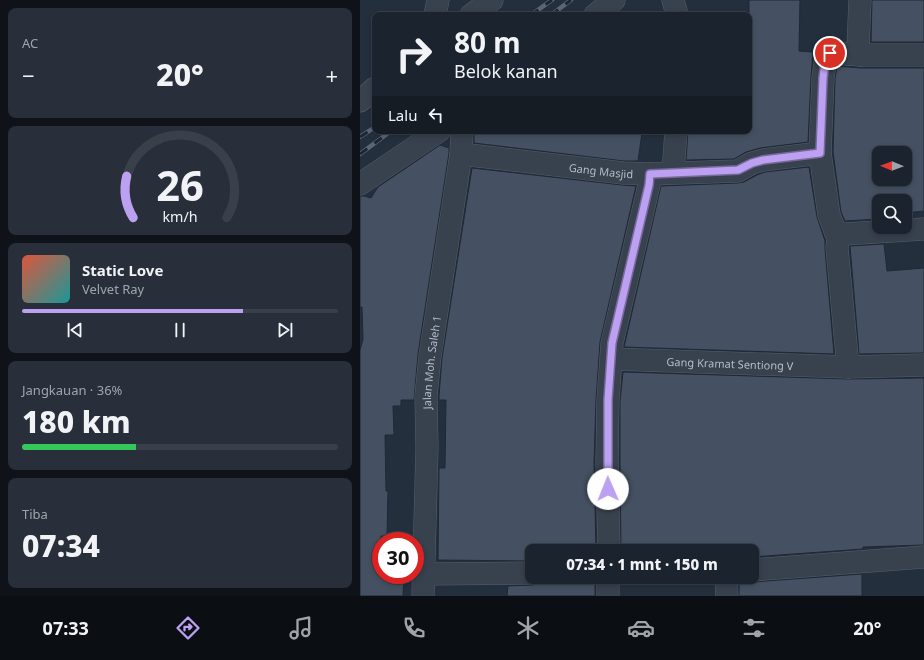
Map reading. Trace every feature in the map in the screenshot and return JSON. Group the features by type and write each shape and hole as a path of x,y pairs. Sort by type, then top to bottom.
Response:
{"street":[{"path":"436,12 438,0"},
{"path":"475,12 492,0"},
{"path":"599,12 614,0"},
{"path":"673,0 676,12"},
{"path":"860,0 858,47 860,56"},
{"path":"848,367 837,248 838,239 829,215 820,153 823,78 826,56 830,53 860,56 924,56"},
{"path":"360,101 372,91"},
{"path":"360,184 435,134"},
{"name":"Jalan Moh. Saleh 1","path":"424,574 427,448 426,396 429,363 461,154 462,134"},
{"path":"673,172 676,134"},
{"path":"650,174 673,172 723,172 738,170 752,163 763,160 820,153"},
{"name":"Gang Masjid","path":"461,154 624,173 650,174 649,185 612,343 608,400 608,544"},
{"path":"838,239 846,234 924,229"},
{"name":"Gang Kramat Sentiong V","path":"612,359 848,367 924,365"},
{"path":"759,569 924,557"},
{"path":"424,574 525,573"},
{"name":"Jalan Moh. Saleh 1","path":"423,596 424,584"},
{"path":"608,584 608,596"},
{"path":"726,584 727,596"}],"building":[{"path":"749,0 800,0 799,51 813,52 808,142 760,148 746,152 734,159 686,160 688,134 752,134 752,12 749,12"},
{"path":"872,0 924,0 924,42 871,42"},
{"path":"837,66 860,68 924,68 924,211 912,212 912,194 872,194 872,219 845,221 841,212 833,152 835,79"},
{"path":"474,134 642,134 638,161 624,161 474,143"},
{"path":"440,145 449,148 418,354 414,400 401,400 401,406 393,406 394,435 385,435 386,491 388,491 387,532 372,532 372,584 404,584 403,596 360,596 360,350 363,339 362,307 360,307 360,196 371,198 378,187"},
{"path":"809,167 817,217 825,241 834,354 624,347 661,186 738,183 744,182 765,172"},
{"path":"472,168 636,186 600,342 594,462 596,544 525,544 525,561 438,560 439,468 445,468 446,400 439,400 442,358"},
{"path":"884,244 887,271 924,268 924,353 859,354 850,246"},
{"path":"623,372 848,379 924,378 924,545 863,547 863,549 759,556 759,544 621,544 620,401"},
{"path":"862,574 862,596 739,596 739,584 759,584 759,582"},
{"path":"595,584 595,596 507,596 508,586"}],"railway":[{"path":"535,12 552,0"},
{"path":"555,12 571,0"},
{"path":"360,137 372,129"},
{"path":"360,154 387,134"}],"route":[{"path":"608,489 608,400 612,343 649,185 650,174 673,172 723,172 738,170 752,163 763,160 820,153 823,78 826,56 830,53"}]}
